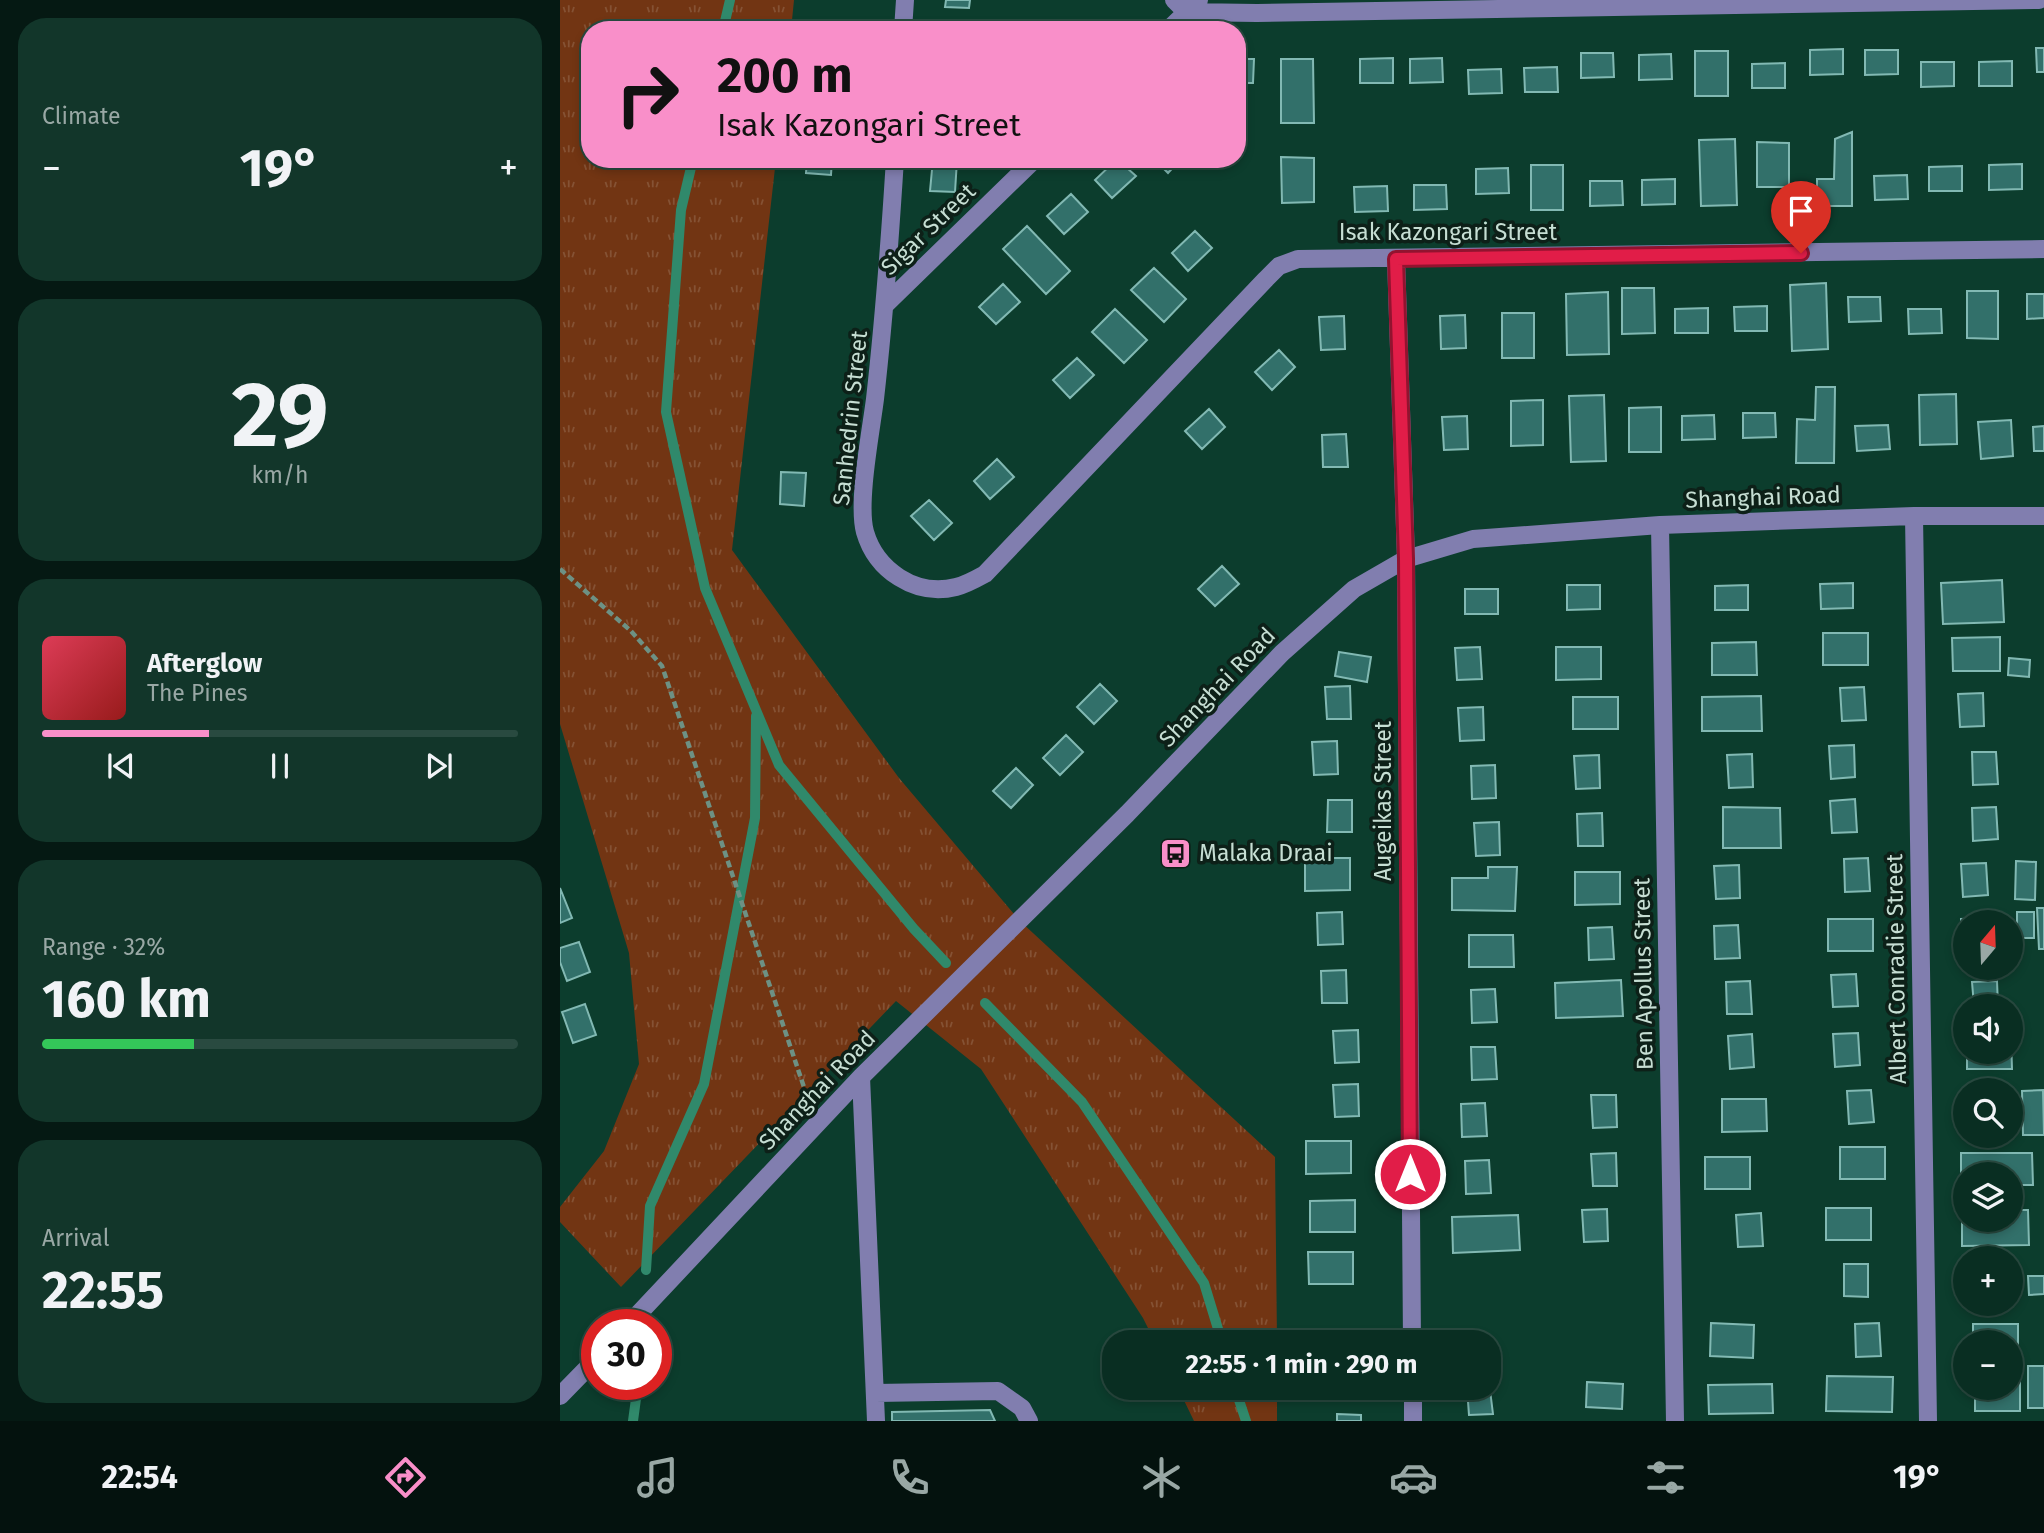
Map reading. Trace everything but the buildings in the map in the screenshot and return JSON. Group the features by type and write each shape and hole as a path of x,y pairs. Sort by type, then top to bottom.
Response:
{"street":[{"path":"904,21 905,0"},
{"path":"1174,21 1186,4 2039,0"},
{"name":"Sanhedrin Street","path":"894,168 886,305 864,494 864,530 889,572 909,584 955,588 985,575"},
{"name":"Sigar Street","path":"886,305 1026,168"},
{"name":"Isak Kazongari Street","path":"985,575 1279,266 1317,257 1396,259 2044,249"},
{"name":"Augeikas Street","path":"1396,259 1406,559 1412,1330"},
{"name":"Shanghai Road","path":"643,1309 861,1077 1127,814 1282,653 1354,589 1406,559 1473,539 1660,525 1914,516 2044,516"},
{"name":"Albert Conradie Street","path":"1914,516 1928,1421"},
{"name":"Ben Apollus Street","path":"1660,525 1675,1421"},
{"path":"861,1077 876,1421"},
{"path":"560,1396 581,1374"},
{"path":"876,1393 998,1391 1022,1408 1029,1421"},
{"path":"1413,1400 1413,1421"}],"path":[{"path":"560,569 631,631 662,666 817,1125"}],"green space":[{"path":"560,0 794,0 792,21 581,21 581,168 775,168 732,550 899,778 1020,921 1275,1157 1277,1330 1149,1330 981,1069 896,1001 621,1287 560,1222 560,1207 604,1151 639,1064 629,953 560,724"},
{"path":"1184,1400 1277,1400 1277,1421 1194,1421"}],"waterway":[{"path":"725,21 730,0"},
{"path":"691,168 681,210 666,412 705,588 779,765 914,929 946,963"},
{"path":"646,1270 650,1206 704,1084 755,818 756,716"},
{"path":"985,1003 1082,1102 1204,1283 1218,1330"},
{"path":"633,1421 636,1400"},
{"path":"1239,1400 1246,1421"}],"place":[{"name":"Malaka Draai","path":"1176,853"}],"route":[{"path":"1410,1174 1406,559 1396,259 1801,253"}]}
